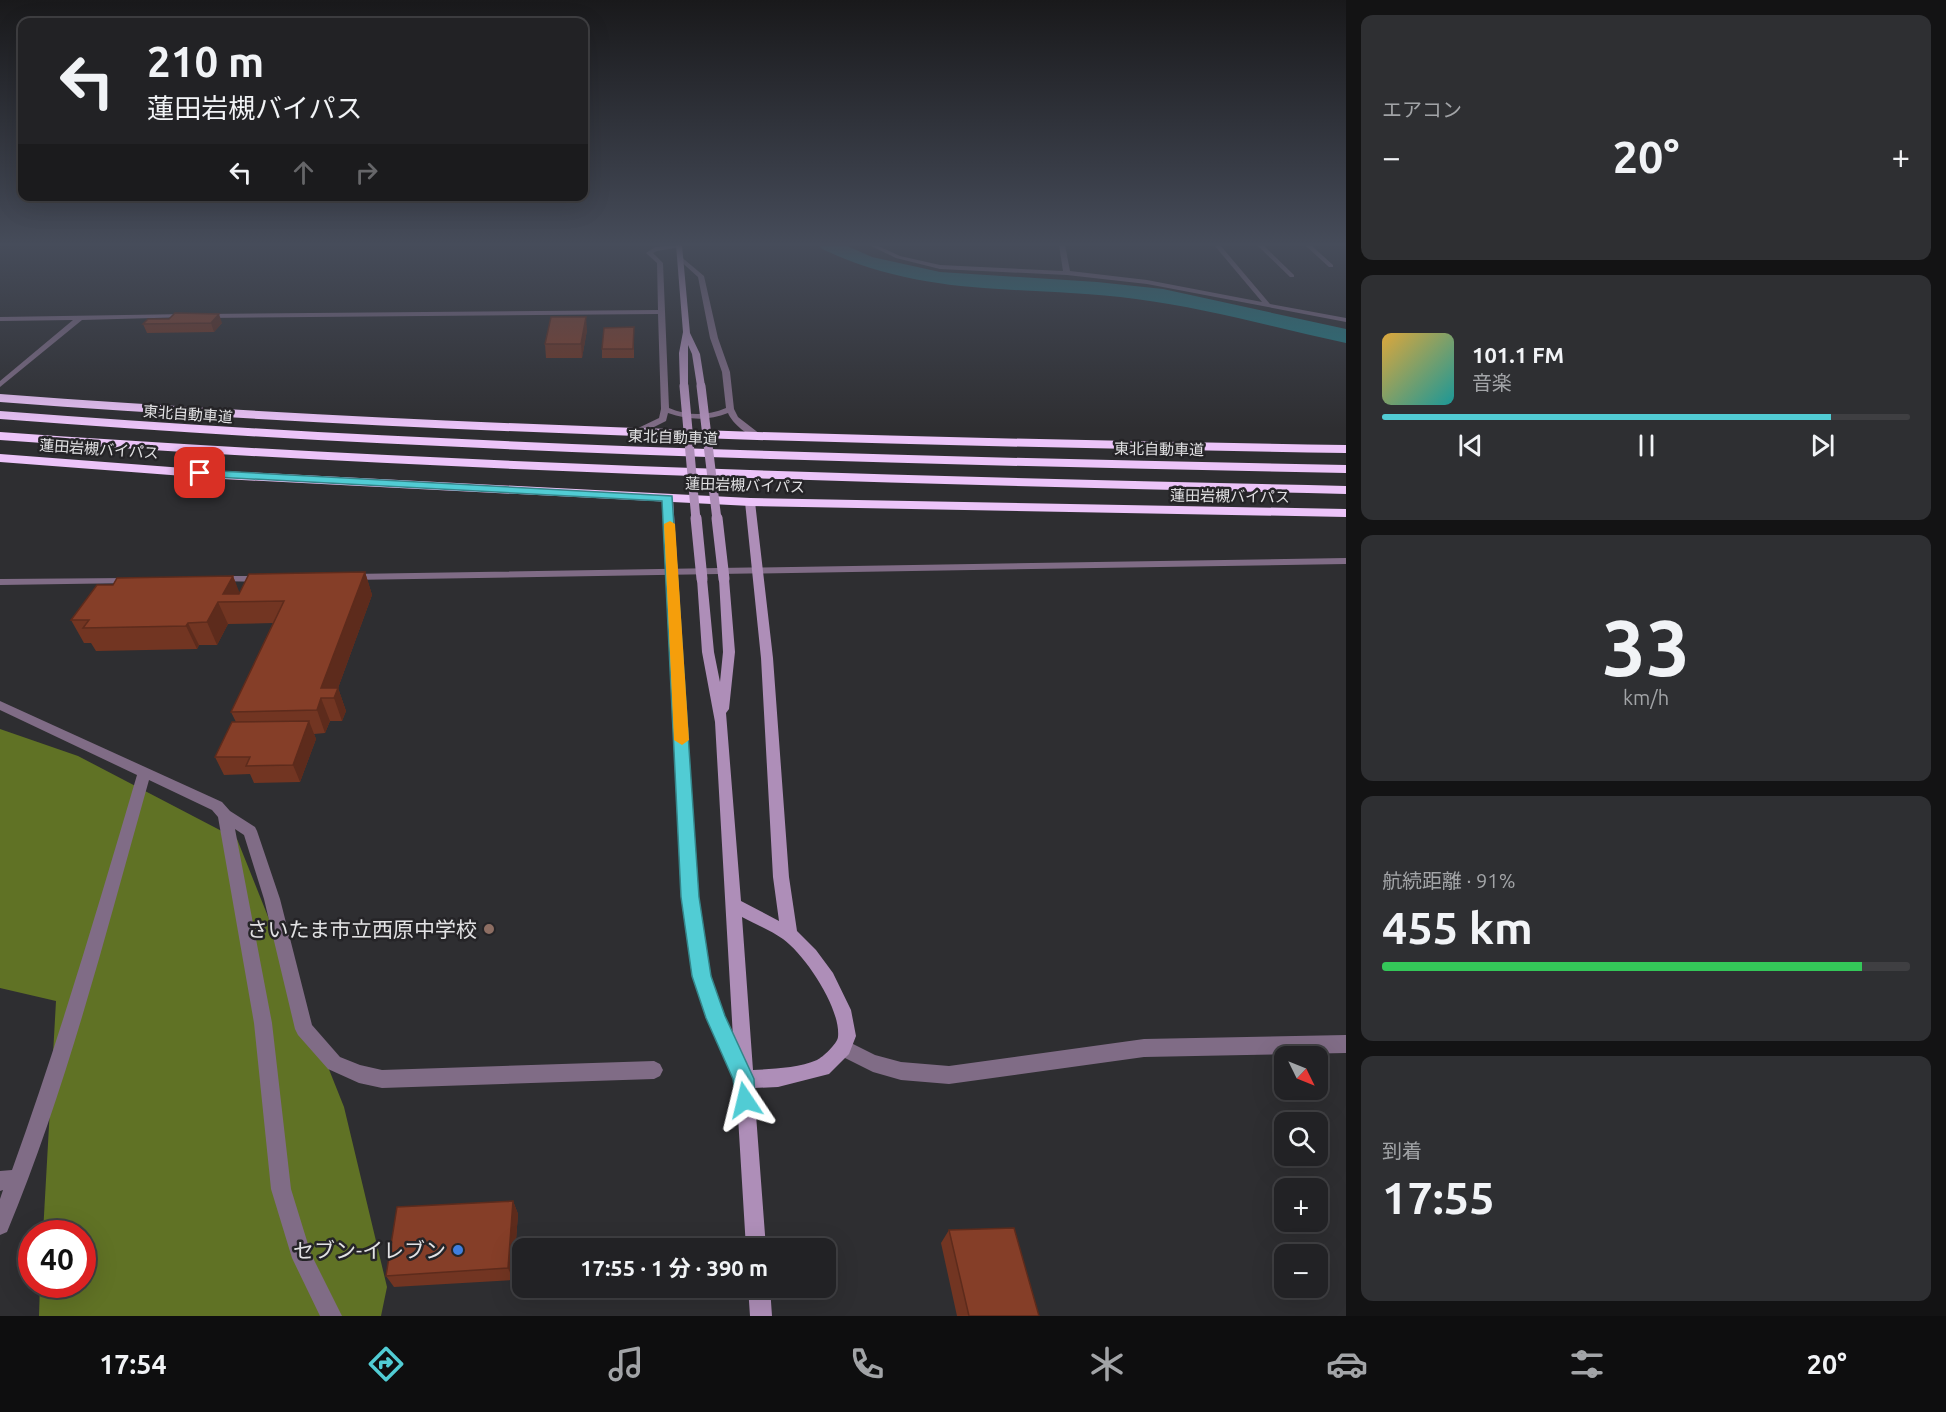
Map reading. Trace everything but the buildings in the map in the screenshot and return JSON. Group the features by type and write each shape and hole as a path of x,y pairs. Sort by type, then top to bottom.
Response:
{"highway":[{"path":"0,398 318,421 635,433 1346,449"},
{"name":"東北自動車道","path":"0,416 202,432 785,458 1346,469"},
{"path":"0,436 295,458 460,466 782,478 1346,490"},
{"name":"蓮田岩槻バイパス","path":"0,458 223,475 750,502 1346,513"}],"street":[{"path":"635,433 663,419 663,306"},
{"path":"686,306 687,332 683,352 684,386 708,652 721,722 755,1238"},
{"path":"707,306 714,338 726,372 730,409 734,418 757,436"},
{"path":"1275,306 1346,320"},
{"path":"0,319 663,312"},
{"path":"0,385 80,318"},
{"path":"687,332 696,354 724,579 729,652 721,722"},
{"path":"664,409 680,417 717,416 730,409"},
{"path":"668,498 674,572 690,897 701,976 716,1018 743,1079"},
{"path":"750,502 767,658 781,877 789,934"},
{"path":"342,578 1346,561"},
{"path":"212,579 271,579"},
{"path":"0,582 141,580"},
{"path":"0,705 217,806 225,815 250,831 272,899 304,1029 334,1064 359,1074 382,1079 654,1070"},
{"path":"0,1226 9,1180 85,975 144,774"},
{"path":"225,815 263,1023 281,1189 302,1258 331,1316"},
{"path":"732,904 789,934 810,955 827,978 842,1010 847,1036 843,1048 823,1068 778,1078 743,1079"},
{"path":"843,1048 873,1064 901,1071 948,1075 1144,1048 1346,1044"},
{"path":"760,1298 761,1316"}],"green space":[{"path":"0,729 78,756 237,839 344,1107 387,1287 381,1316 39,1316 40,1298 96,1298 96,1220 44,1220 56,1001 0,988"}],"waterway":[{"path":"1217,306 1346,336"}],"slow traffic":[{"path":"670,524 682,740"}],"place":[{"name":"さいたま市立西原中学校","path":"489,929"},
{"name":"セブン-イレブン","path":"458,1250"}],"route":[{"path":"200,473 668,498 674,572 690,897 701,976 716,1018 743,1079 745,1100"}]}
